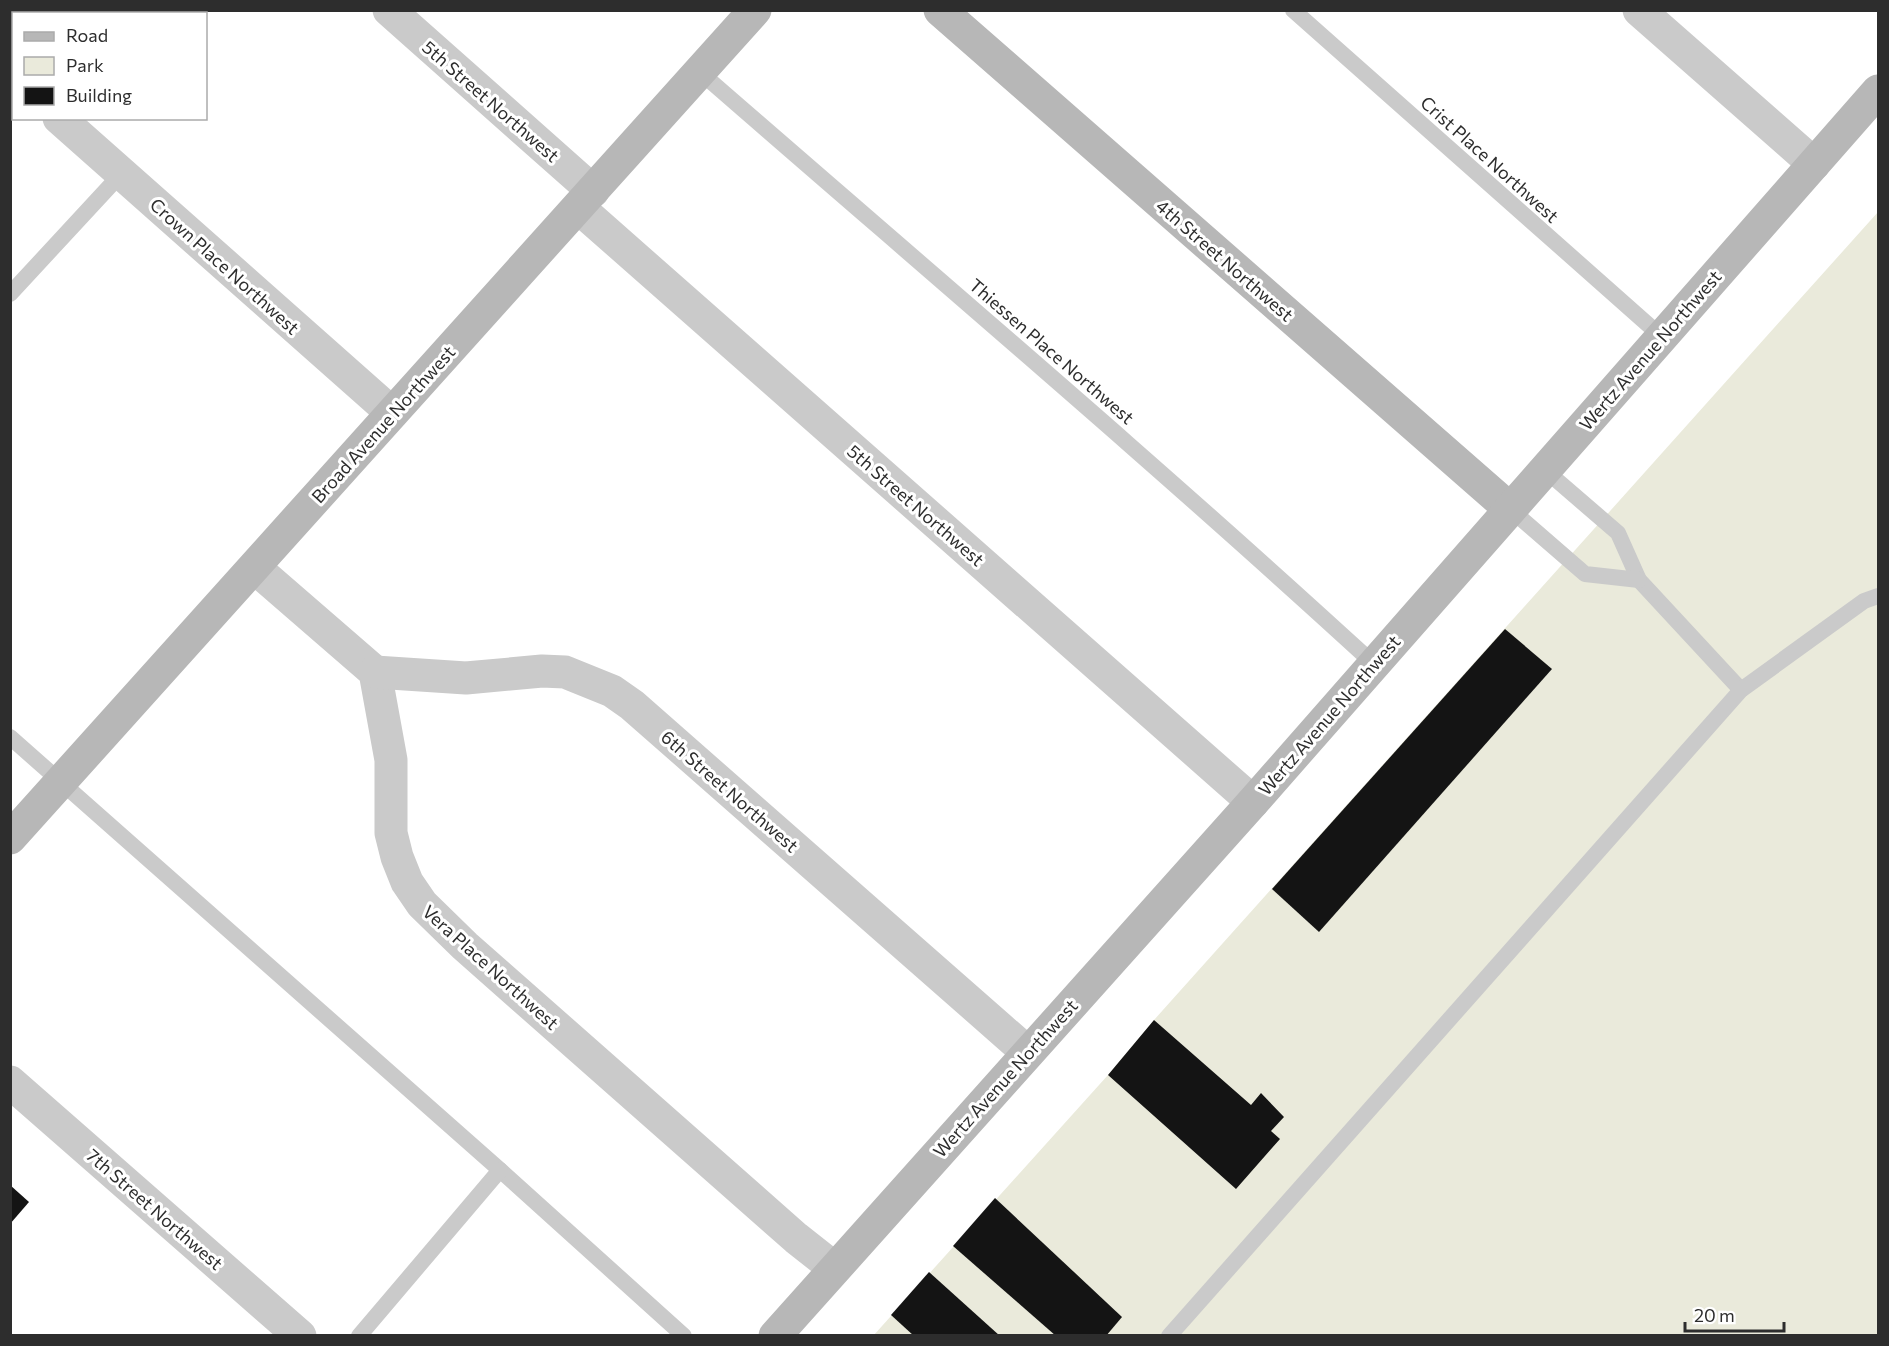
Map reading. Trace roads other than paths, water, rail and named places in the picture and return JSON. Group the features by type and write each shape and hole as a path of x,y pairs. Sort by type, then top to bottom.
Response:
{"street":[{"name":"5th Street Northwest","path":"389,10 586,200 1253,802"},
{"name":"Broad Avenue Northwest","path":"10,838 755,10"},
{"name":"4th Street Northwest","path":"940,10 1510,509"},
{"path":"1639,10 1814,165"},
{"name":"Wertz Avenue Northwest","path":"775,1335 1253,802 1878,91"},
{"name":"Crown Place Northwest","path":"61,120 392,413"},
{"path":"255,568 375,672"},
{"name":"6th Street Northwest","path":"375,672 466,678 542,671 565,672 612,691 641,713 1028,1052"},
{"name":"Vera Place Northwest","path":"375,672 391,759 391,833 407,882 422,904 474,954 760,1207 834,1268"},
{"name":"7th Street Northwest","path":"10,1083 300,1335"}],"lane":[{"name":"Crist Place Northwest","path":"1293,10 1662,337"},
{"name":"Thiessen Place Northwest","path":"700,72 1077,398 1374,664"},
{"path":"10,294 122,173"},
{"path":"1545,470 1618,533 1639,580 1741,690"},
{"path":"1510,509 1585,574 1639,580"},
{"path":"1169,1335 1741,690 1864,602 1878,596"},
{"path":"10,737 684,1335"},
{"path":"359,1335 500,1170"}]}
